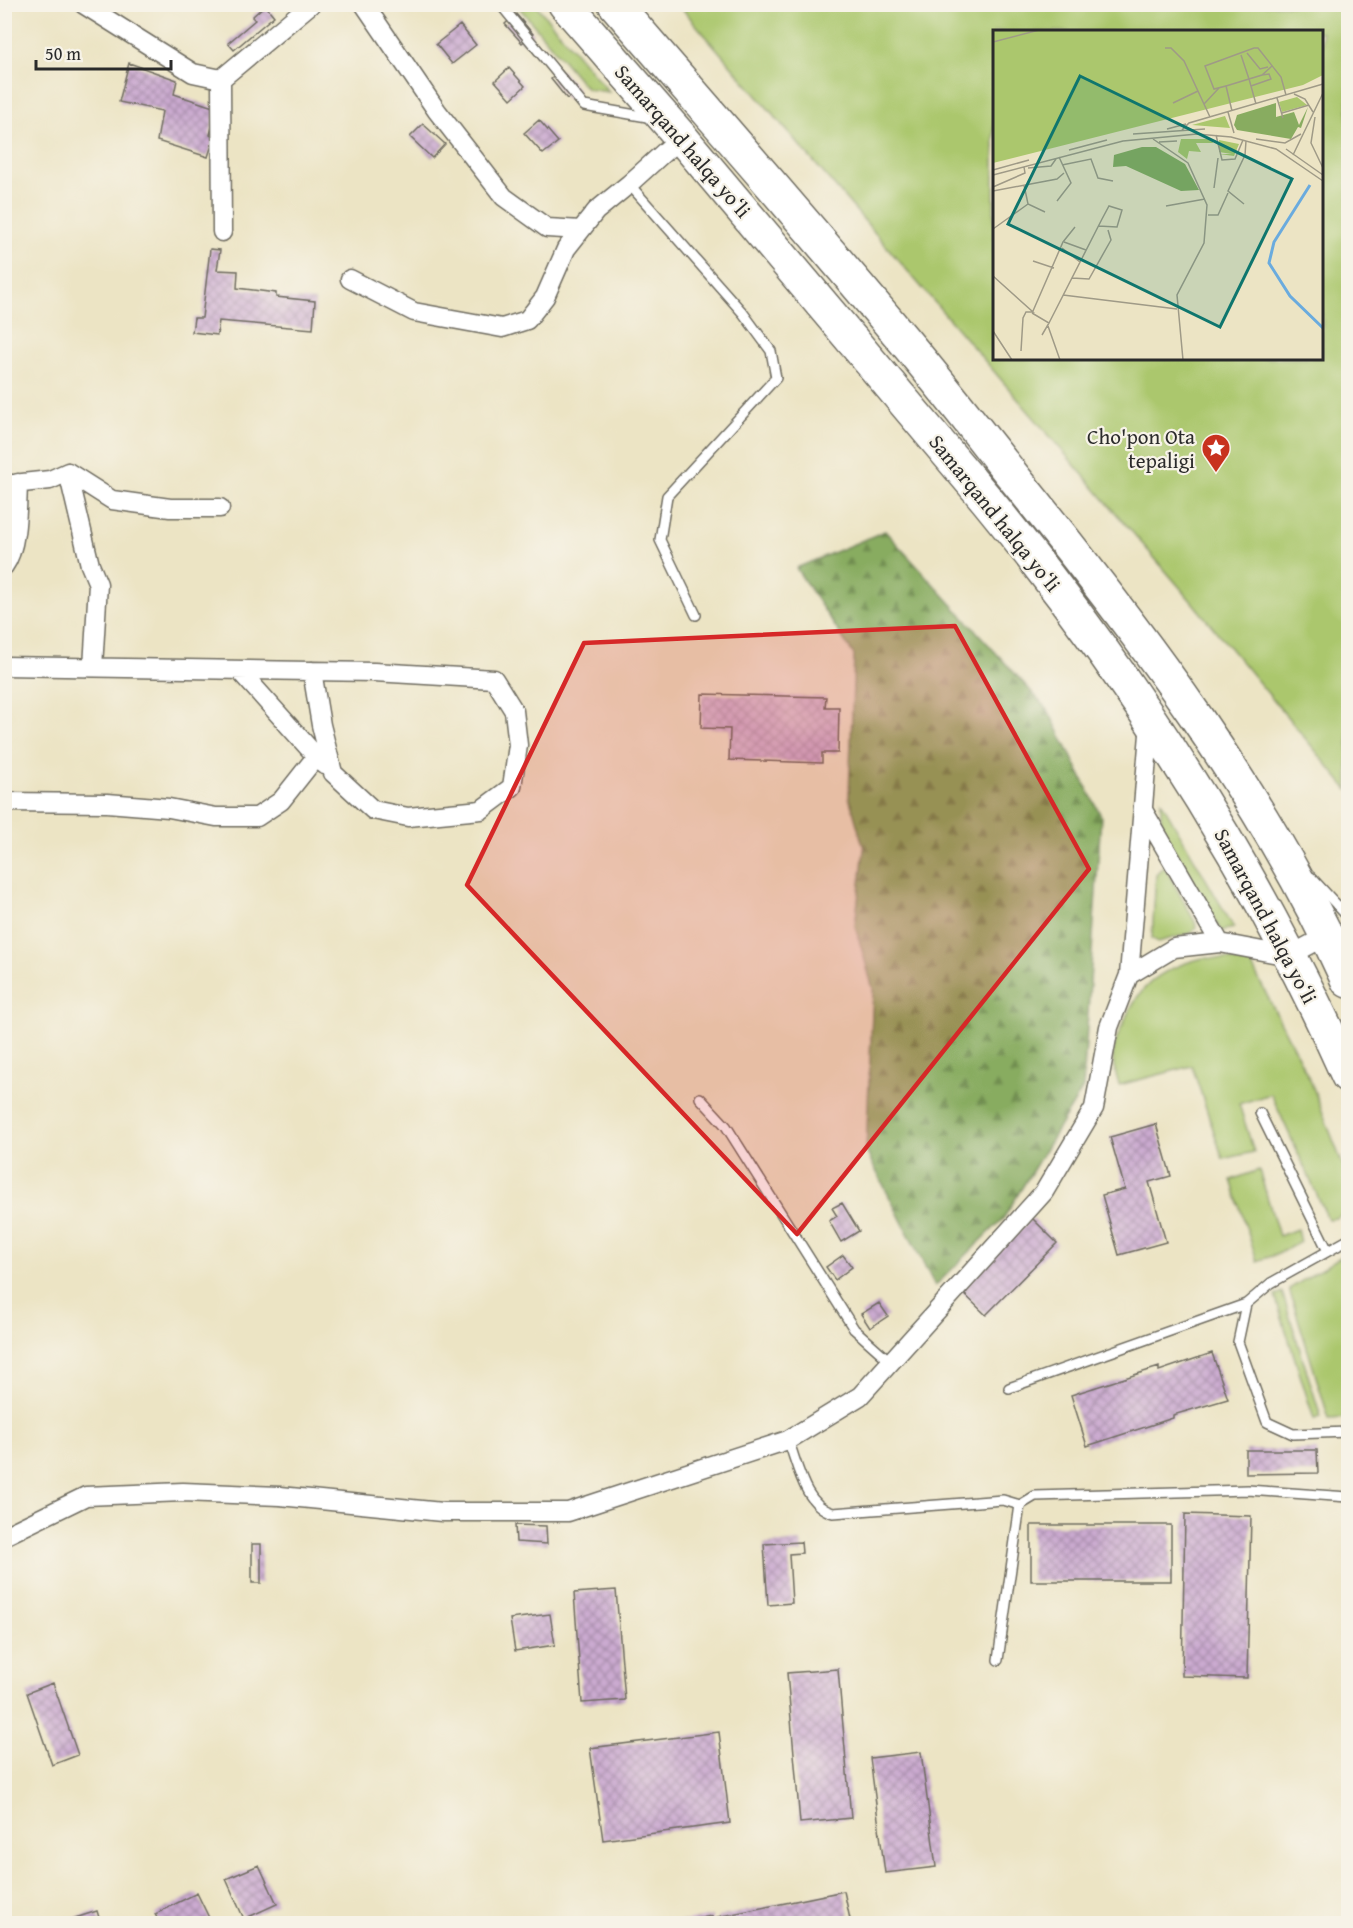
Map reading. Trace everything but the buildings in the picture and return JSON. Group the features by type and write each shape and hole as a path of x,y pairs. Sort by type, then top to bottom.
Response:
{"highway":[{"name":"Samarqand halqa yoʻli","path":"565,4 1025,546 1150,719 1191,780 1228,842 1289,956 1348,1076"},
{"name":"Samarqand halqa yoʻli","path":"615,4 897,332 1088,569 1164,669 1270,832 1338,931 1348,981"}],"street":[{"path":"83,4 193,73 222,79"},
{"path":"222,79 312,4"},
{"path":"364,4 437,111 504,197 547,228 581,230"},
{"path":"222,79 222,232"},
{"path":"350,279 414,312 502,328 527,320 545,297 566,249 596,211 629,184 673,129"},
{"path":"4,566 10,558 17,512 11,484 50,480 68,472"},
{"path":"68,472 112,500 170,507 220,508"},
{"path":"68,472 90,565 98,584 93,668"},
{"path":"4,666 374,672 494,679 514,711 518,745 512,787 481,810 408,817 373,810 315,758 239,670"},
{"path":"312,671 321,725 333,773"},
{"path":"4,1536 86,1496 183,1492 280,1496 442,1512 567,1512 788,1440 860,1396 1044,1192 1094,1108 1109,1027 1129,975 1150,719"},
{"path":"4,802 108,803 169,808 216,817 257,817 280,801 315,758"},
{"path":"1143,810 1220,943"},
{"path":"1129,975 1174,948 1220,943 1289,956 1338,931"}],"lane":[{"path":"500,4 584,106 673,129"},
{"path":"629,184 743,313 771,351 776,378 667,496 660,540 696,615"},
{"path":"700,1098 726,1126 854,1329 891,1362"},
{"path":"1260,1113 1328,1251"},
{"path":"1009,1388 1246,1304 1271,1283 1348,1240"},
{"path":"1246,1304 1238,1342 1267,1422 1293,1434 1348,1432"},
{"path":"788,1440 810,1498 822,1510 833,1513 1003,1500 1020,1505 1035,1496 1248,1490 1348,1497"},
{"path":"998,1660 1020,1505"}],"highlighted area":[{"path":"955,626 1089,869 797,1234 467,885 584,643"}],"green space":[{"path":"517,5 536,5 609,92 587,89"},
{"name":"Cho'pon Ota tepaligi","path":"679,5 1348,5 1348,790 1182,590"},
{"path":"885,531 1048,710 1101,816 1083,1088 1003,1219 935,1286 866,1151 873,989 855,926 864,849 849,797 854,655 796,568"},
{"path":"1161,801 1234,928 1221,931 1161,828"},
{"path":"1164,866 1196,927 1191,933 1158,942 1152,938 1156,874"},
{"path":"1203,958 1227,959 1251,964 1311,1082 1348,1179 1348,1209 1337,1218 1328,1219 1271,1094 1239,1104 1254,1152 1223,1159 1192,1066 1119,1085 1113,1061 1114,1049 1120,1030 1137,997 1145,987 1165,972"},
{"path":"1259,1170 1279,1236 1297,1229 1300,1242 1278,1254 1257,1261 1231,1180"},
{"path":"1348,1252 1348,1418 1329,1419 1289,1289"},
{"path":"1282,1292 1321,1417 1314,1419 1275,1296"}],"place":[{"name":"Cho'pon Ota tepaligi","path":"1216,474"}]}
